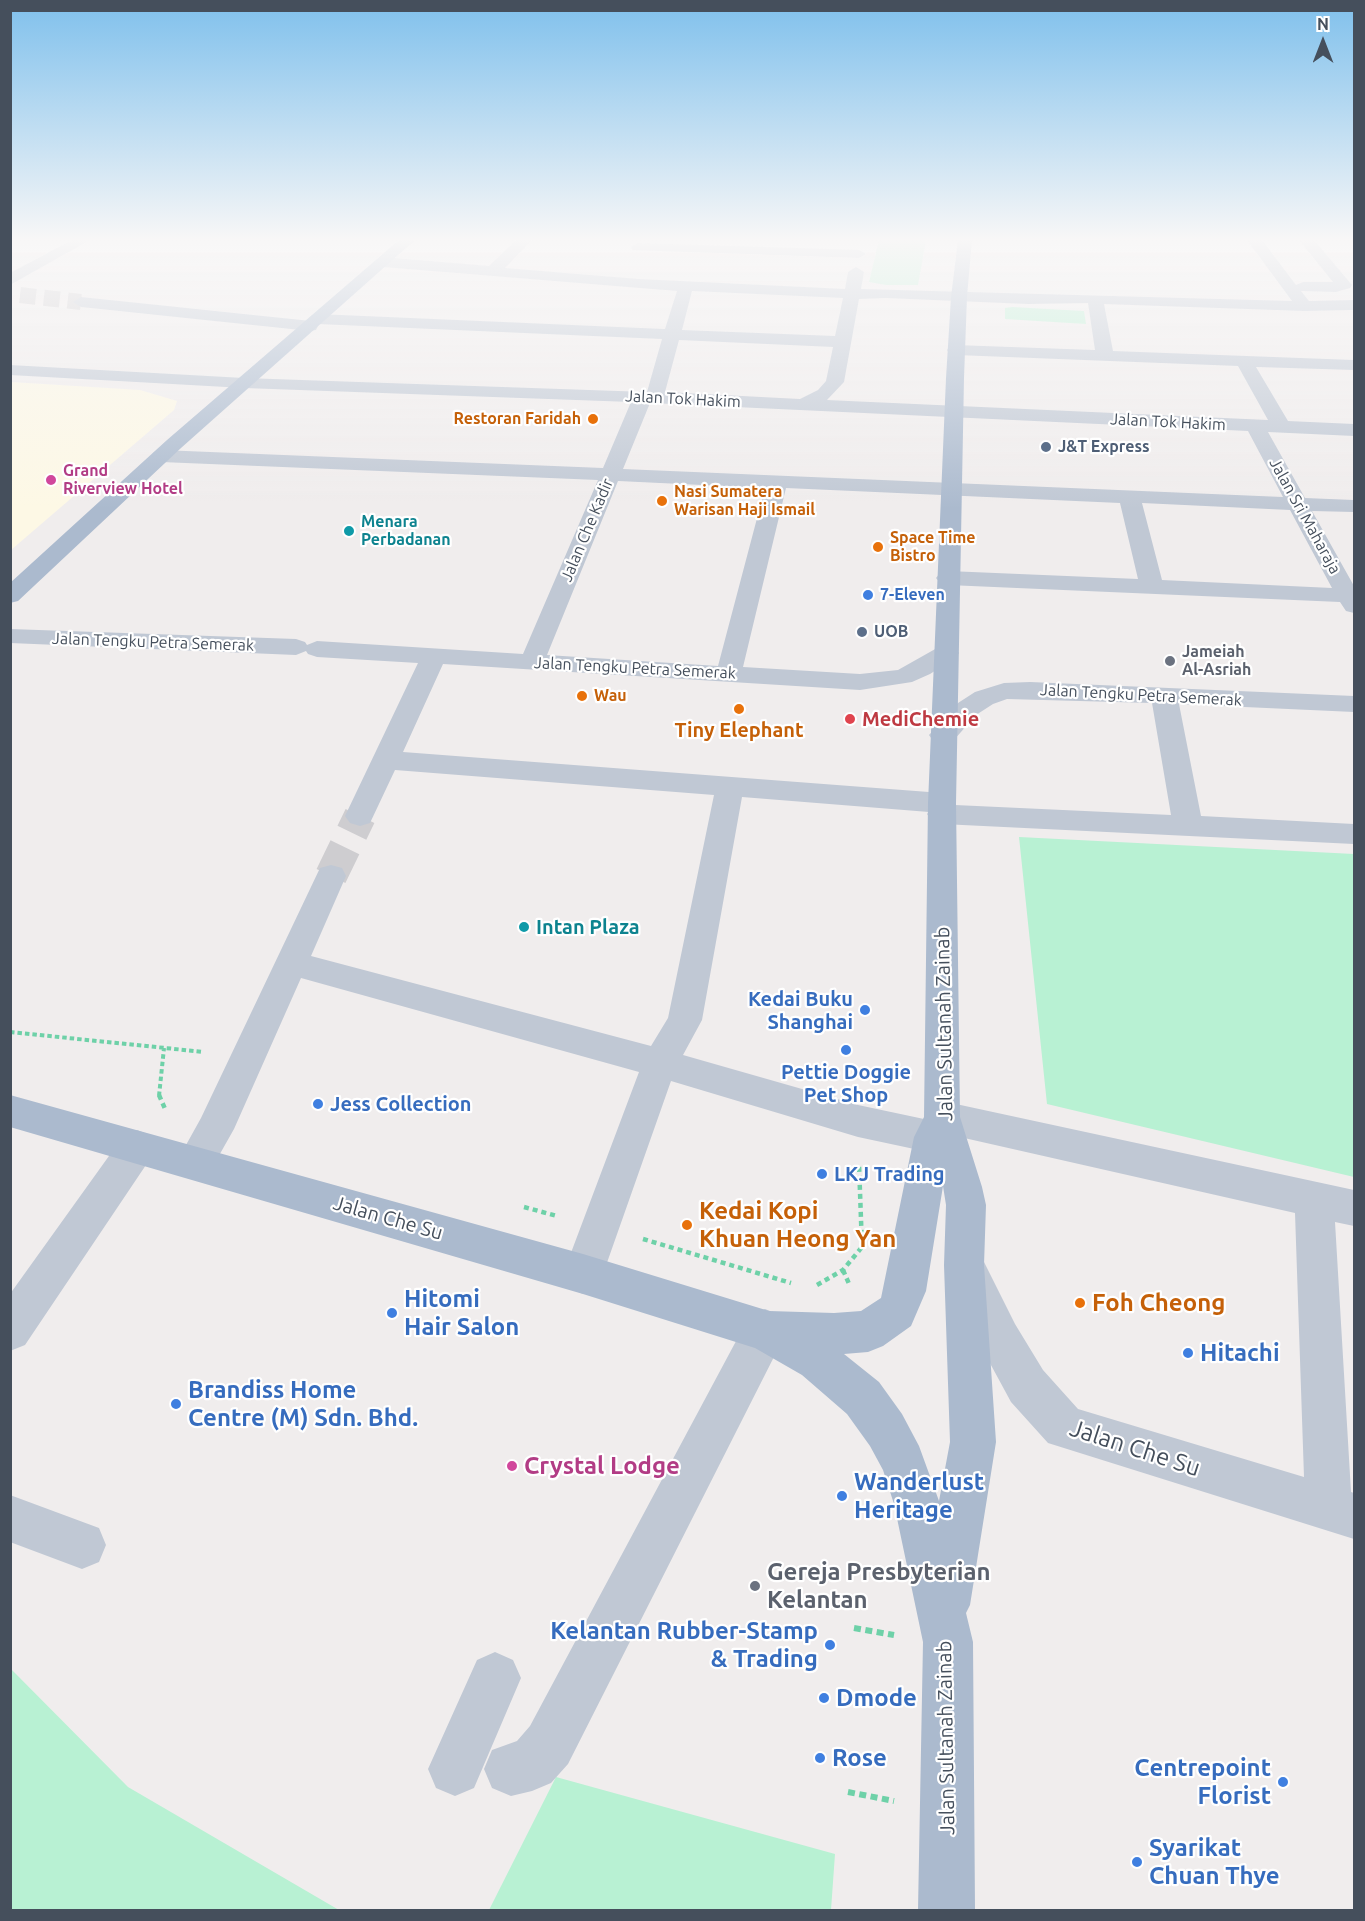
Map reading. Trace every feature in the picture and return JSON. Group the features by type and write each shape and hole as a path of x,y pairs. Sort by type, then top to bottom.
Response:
{"main road":[{"path":"10,596 161,456 306,330"},
{"name":"Jalan Sultanah Zainab","path":"946,1911 948,1642 942,1618 973,1442 964,1265 966,1205 963,1187 937,1127 942,808 957,330"},
{"name":"Jalan Che Su","path":"10,1111 584,1274 765,1330"},
{"path":"765,1330 834,1334 868,1331 896,1312 905,1291 937,1127"},
{"path":"765,1330 818,1360 840,1378 863,1398 886,1430 903,1462 917,1504 942,1618"}],"street":[{"path":"512,330 843,342"},
{"name":"Jalan Che Kadir","path":"532,662 610,475 649,398 674,330"},
{"path":"801,405 816,399 832,388 845,330"},
{"path":"1100,330 1105,356"},
{"path":"956,350 1354,365"},
{"path":"1244,361 1282,428"},
{"name":"Jalan Tok Hakim","path":"10,370 244,383 649,398 1354,430"},
{"name":"Jalan Sri Maharaja","path":"1255,426 1353,599"},
{"path":"161,456 1354,506"},
{"path":"729,674 777,482"},
{"path":"1129,496 1152,587"},
{"path":"948,578 1353,599"},
{"name":"Jalan Tengku Petra Semerak","path":"10,636 307,648 860,682 903,677 946,654"},
{"path":"360,816 434,656"},
{"name":"Jalan Tengku Petra Semerak","path":"944,735 967,709 984,698 1004,692 1030,690 1354,704"},
{"path":"1164,696 1188,826"},
{"path":"385,760 730,787 942,808 1188,826 1354,834"},
{"path":"584,1274 660,1063 685,1020 730,787"},
{"path":"195,1163 215,1129 331,876"},
{"path":"291,963 660,1063 858,1121 937,1127 1314,1198 1354,1208"},
{"path":"10,1330 138,1147"},
{"path":"1314,1198 1342,1512"},
{"name":"Jalan Che Su","path":"964,1265 1000,1339 1027,1386 1064,1427 1342,1512"},
{"path":"511,1769 532,1764 549,1745 765,1330"},
{"path":"10,1518 82,1545"},
{"path":"455,1769 495,1678"}],"path":[{"path":"10,1032 247,1057"},
{"path":"164,1047 158,1093 167,1112"},
{"path":"811,1289 843,1270 862,1247 858,1121"},
{"path":"602,1227 800,1286"}],"shaded area":[{"name":"Grand Riverview Hotel","path":"10,382 140,390 177,401 174,410 11,550"}],"green space":[{"path":"1019,837 1354,854 1354,1177 1047,1104"},
{"path":"10,1668 128,1787 339,1910 11,1910"},
{"path":"556,1777 835,1854 831,1910 489,1910"}],"tunnel":[{"path":"331,876 360,816"}],"place":[{"name":"Restoran Faridah","path":"593,419"},
{"name":"J&T Express","path":"1046,447"},
{"name":"Grand Riverview Hotel","path":"51,480"},
{"name":"Nasi Sumatera Warisan Haji Ismail","path":"662,501"},
{"name":"Menara Perbadanan","path":"349,531"},
{"name":"Space Time Bistro","path":"878,547"},
{"name":"7-Eleven","path":"868,595"},
{"name":"UOB","path":"862,632"},
{"name":"Jameiah Al-Asriah","path":"1170,661"},
{"name":"Wau","path":"582,696"},
{"name":"Tiny Elephant","path":"739,709"},
{"name":"MediChemie","path":"850,719"},
{"name":"Intan Plaza","path":"524,927"},
{"name":"Kedai Buku Shanghai","path":"865,1010"},
{"name":"Pettie Doggie Pet Shop","path":"846,1050"},
{"name":"Jess Collection","path":"318,1104"},
{"name":"LKJ Trading","path":"822,1174"},
{"name":"Kedai Kopi Khuan Heong Yan","path":"687,1225"},
{"name":"Foh Cheong","path":"1080,1303"},
{"name":"Hitomi Hair Salon","path":"392,1313"},
{"name":"Hitachi","path":"1188,1353"},
{"name":"Brandiss Home Centre (M) Sdn. Bhd.","path":"176,1404"},
{"name":"Crystal Lodge","path":"512,1466"},
{"name":"Wanderlust Heritage","path":"842,1496"},
{"name":"Gereja Presbyterian Kelantan","path":"755,1586"},
{"name":"Kelantan Rubber-Stamp & Trading","path":"830,1645"},
{"name":"Dmode","path":"824,1698"},
{"name":"Rose","path":"820,1758"},
{"name":"Centrepoint Florist","path":"1283,1782"},
{"name":"Syarikat Chuan Thye","path":"1137,1862"}]}
